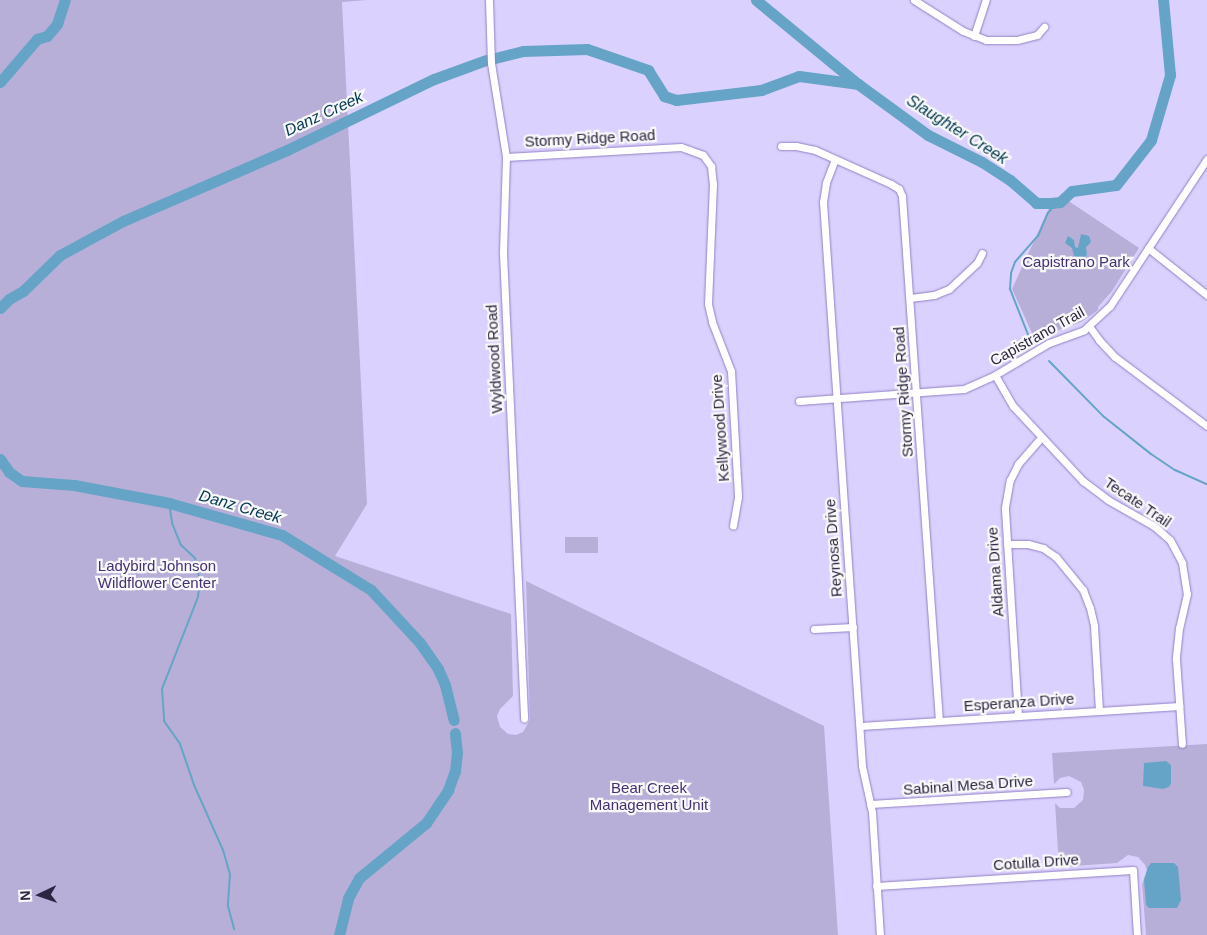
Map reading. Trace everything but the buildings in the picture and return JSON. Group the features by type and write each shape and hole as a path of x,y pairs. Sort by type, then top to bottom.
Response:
{"street":[{"name":"Wyldwood Road","path":"489,0 491,63 506,158 503,253 524,718"},
{"path":"914,0 974,36 996,41 1018,40 1037,34 1044,27"},
{"path":"974,36 986,0"},
{"name":"Stormy Ridge Road","path":"781,146 807,148 891,184 900,192 910,298 939,721"},
{"name":"Stormy Ridge Road","path":"506,158 680,147 703,155"},
{"name":"Kellywood Drive","path":"703,155 711,166 713,184 708,304 712,322 729,363 734,401 738,497 733,526"},
{"name":"Reynosa Drive","path":"834,159 826,183 823,202 863,772 870,804 880,935"},
{"name":"Capistrano Trail","path":"799,401 964,389 995,375 1049,343 1089,326 1110,306 1207,159"},
{"path":"1148,248 1207,295"},
{"path":"910,298 934,295 949,289 977,264 982,252"},
{"path":"1089,326 1115,357 1207,426"},
{"name":"Tecate Trail","path":"995,375 1013,406 1083,481 1108,500 1161,532 1170,540 1182,563 1187,594 1179,628 1176,659 1182,744"},
{"name":"Aldama Drive","path":"1018,716 1005,507 1010,480 1022,457 1041,438"},
{"path":"1007,544 1028,544 1043,548 1056,557 1083,590 1094,626 1099,711"},
{"path":"814,629 853,627"},
{"name":"Esperanza Drive","path":"860,726 1179,706"},
{"name":"Sabinal Mesa Drive","path":"870,804 1067,792"},
{"name":"Cotulla Drive","path":"876,886 1133,870 1137,935"}],"green space":[{"path":"0,0 367,0 342,2 367,504 335,556 511,614 513,696 500,709 497,716 500,727 508,734 516,735 523,732 530,720 526,581 824,726 838,935 0,935"},
{"name":"Capistrano Park","path":"1067,200 1139,248 1112,291 1098,307 1098,310 1081,322 1045,335 1036,342 1012,289 1051,204"},
{"path":"565,537 598,537 598,553 565,553"},
{"path":"1207,744 1207,935 1146,935 1142,884 1147,870 1138,857 1128,855 1117,863 1059,867 1055,803 1060,808 1074,808 1083,800 1084,790 1081,782 1069,776 1060,778 1054,784 1052,753"}],"water":[{"path":"1081,234 1089,236 1091,242 1086,247 1087,255 1083,258 1074,256 1072,248 1065,243 1068,236 1074,240 1075,247 1078,248"},
{"path":"1166,761 1171,765 1171,783 1169,787 1163,789 1143,786 1144,763"},
{"path":"1151,863 1174,863 1178,867 1181,900 1177,908 1149,908 1146,905 1144,880"}],"waterway":[{"name":"Slaughter Creek","path":"0,82 37,39 47,36 57,24 65,0"},
{"name":"Slaughter Creek","path":"756,0 858,84 928,135 982,162 1010,180 1036,203 1060,202 1072,191 1116,185 1151,140 1170,75 1163,0"},
{"name":"Danz Creek","path":"495,58 523,51 587,49 648,70 664,96 676,100 761,90 799,76 858,84"},
{"name":"Danz Creek","path":"0,308 9,299 23,291 60,255 123,221 287,150 434,79 486,60"},
{"path":"1029,337 1010,289 1011,273 1015,262 1038,236 1048,213 1056,203"},
{"path":"1049,361 1103,416 1151,454 1175,470 1207,484"},
{"name":"Danz Creek","path":"0,459 9,472 22,481 74,485 169,503 282,535 371,590 420,643 438,669 445,685 454,720"},
{"path":"169,503 172,523 181,545 195,558 200,582 198,597 162,689 164,721 180,744 194,785 223,850 230,874 228,906 234,929"},
{"name":"Danz Creek","path":"339,935 348,898 359,878 426,823 448,790 455,771 457,753 455,733"}],"park label":[{"name":"Ladybird Johnson Wildflower Center","path":"157,574"},
{"name":"Bear Creek Management Unit","path":"649,796"}]}
